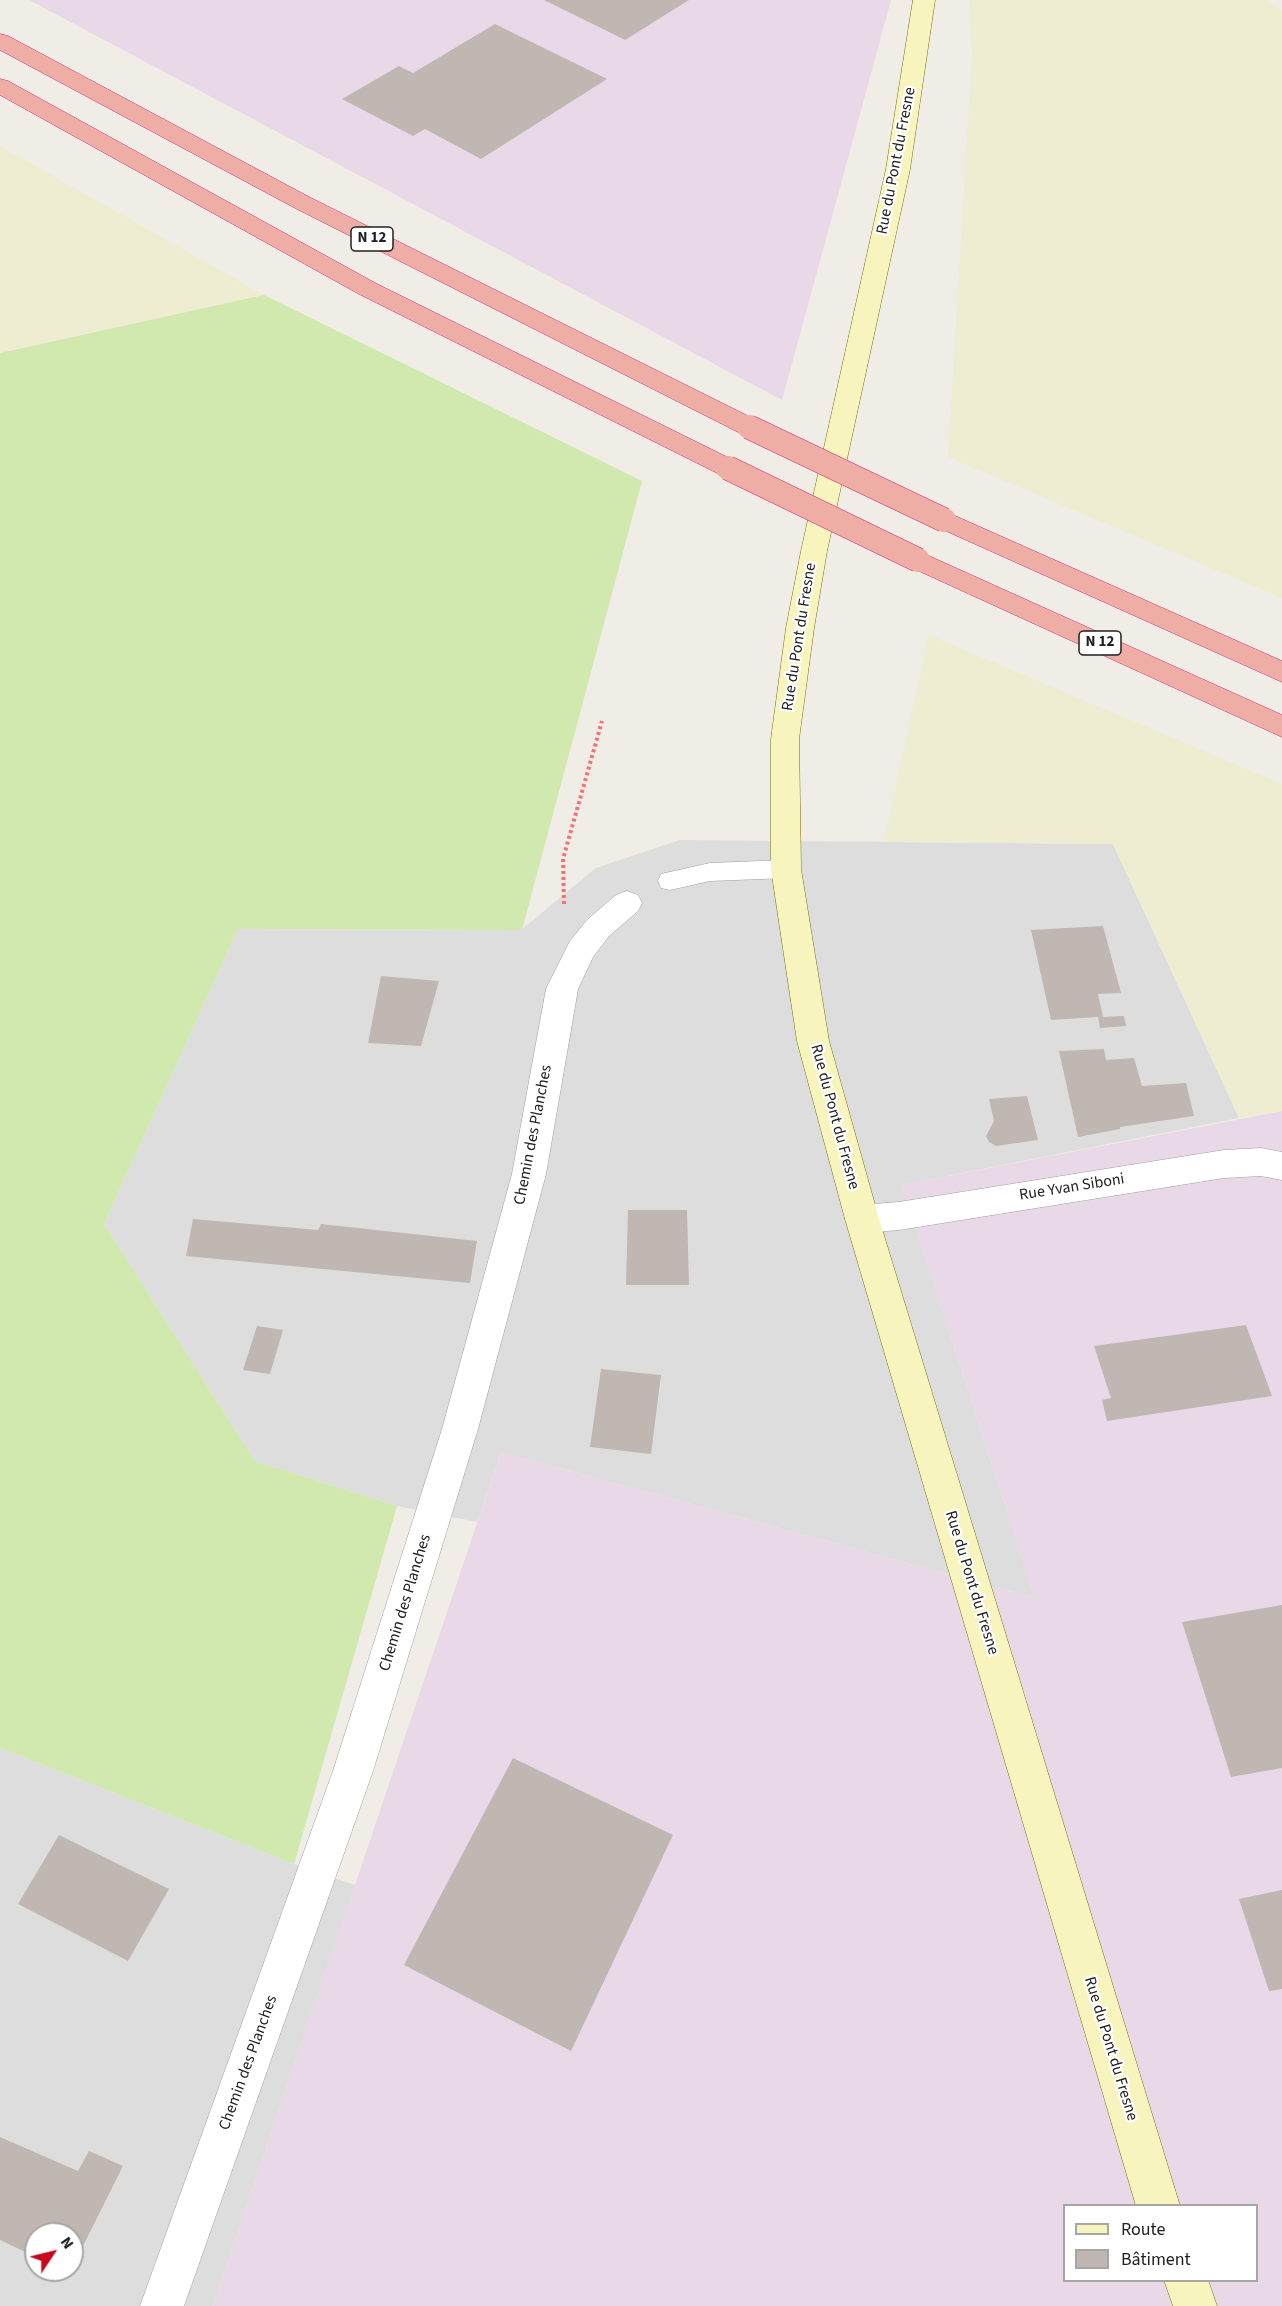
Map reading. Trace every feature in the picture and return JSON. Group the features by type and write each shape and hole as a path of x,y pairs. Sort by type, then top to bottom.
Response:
{"highway":[{"name":"N 12","path":"0,40 303,203 749,427 944,520 1282,672"},
{"name":"N 12","path":"0,86 368,289 918,560 1282,727"}],"main road":[{"name":"Rue du Pont du Fresne","path":"924,0 897,169 814,551 800,628 785,739 786,869 813,1041 862,1219 1158,2204"},
{"path":"1187,2282 1195,2306"}],"street":[{"name":"Chemin des Planches","path":"162,2306 353,1771 460,1429 530,1174 562,989 576,960 598,928 627,903"},
{"name":"Rue Yvan Siboni","path":"862,1219 899,1216 1224,1164 1261,1162 1282,1166"}],"lane":[{"path":"670,881 710,872 786,869"}],"path":[{"path":"576,960 565,920 563,859 602,721"}],"shaded area":[{"path":"29,0 891,0 782,400"},
{"path":"680,840 1113,844 1239,1118 902,1185 1035,1598 501,1452 477,1522 397,1506 255,1461 104,1224 238,929 521,930 596,868"},
{"path":"1282,1111 1282,2306 213,2306 501,1452 1035,1598 902,1185"},
{"path":"0,1748 294,1864 355,1885 213,2306 0,2306"}],"green space":[{"path":"969,0 1267,0 1282,11 1282,598 948,457 972,55"},
{"path":"0,146 264,295 0,353"},
{"path":"264,295 642,481 522,930 238,929 104,1224 255,1461 397,1506 294,1864 0,1748 0,353"},
{"path":"929,635 1282,784 1282,1111 1239,1118 1113,844 884,842"}],"building":[{"path":"544,0 689,0 625,40"},
{"path":"495,24 607,79 481,159 425,129 413,136 342,99 399,66 413,73"},
{"path":"1103,926 1121,993 1098,994 1103,1017 1124,1016 1126,1026 1100,1028 1098,1017 1051,1020 1031,930"},
{"path":"381,976 439,981 421,1046 368,1043"},
{"path":"1104,1049 1106,1060 1134,1058 1142,1086 1186,1083 1194,1116 1120,1127 1120,1129 1078,1137 1059,1051"},
{"path":"1027,1096 1038,1140 996,1146 989,1142 986,1136 994,1121 989,1099"},
{"path":"628,1210 687,1210 689,1285 626,1285"},
{"path":"193,1219 318,1230 321,1224 477,1241 470,1283 186,1256"},
{"path":"1246,1325 1272,1396 1107,1421 1102,1400 1111,1398 1094,1346"},
{"path":"257,1326 283,1330 270,1374 243,1370"},
{"path":"601,1369 661,1375 651,1454 590,1447"},
{"path":"1282,1605 1282,1768 1231,1777 1182,1622"},
{"path":"513,1758 673,1835 571,2051 404,1965"},
{"path":"59,1835 169,1889 128,1961 18,1904"},
{"path":"1282,1890 1282,1989 1269,1991 1239,1899"},
{"path":"0,2137 78,2171 89,2151 123,2166 84,2244 84,2222 24,2222 24,2251 0,2240"}]}
